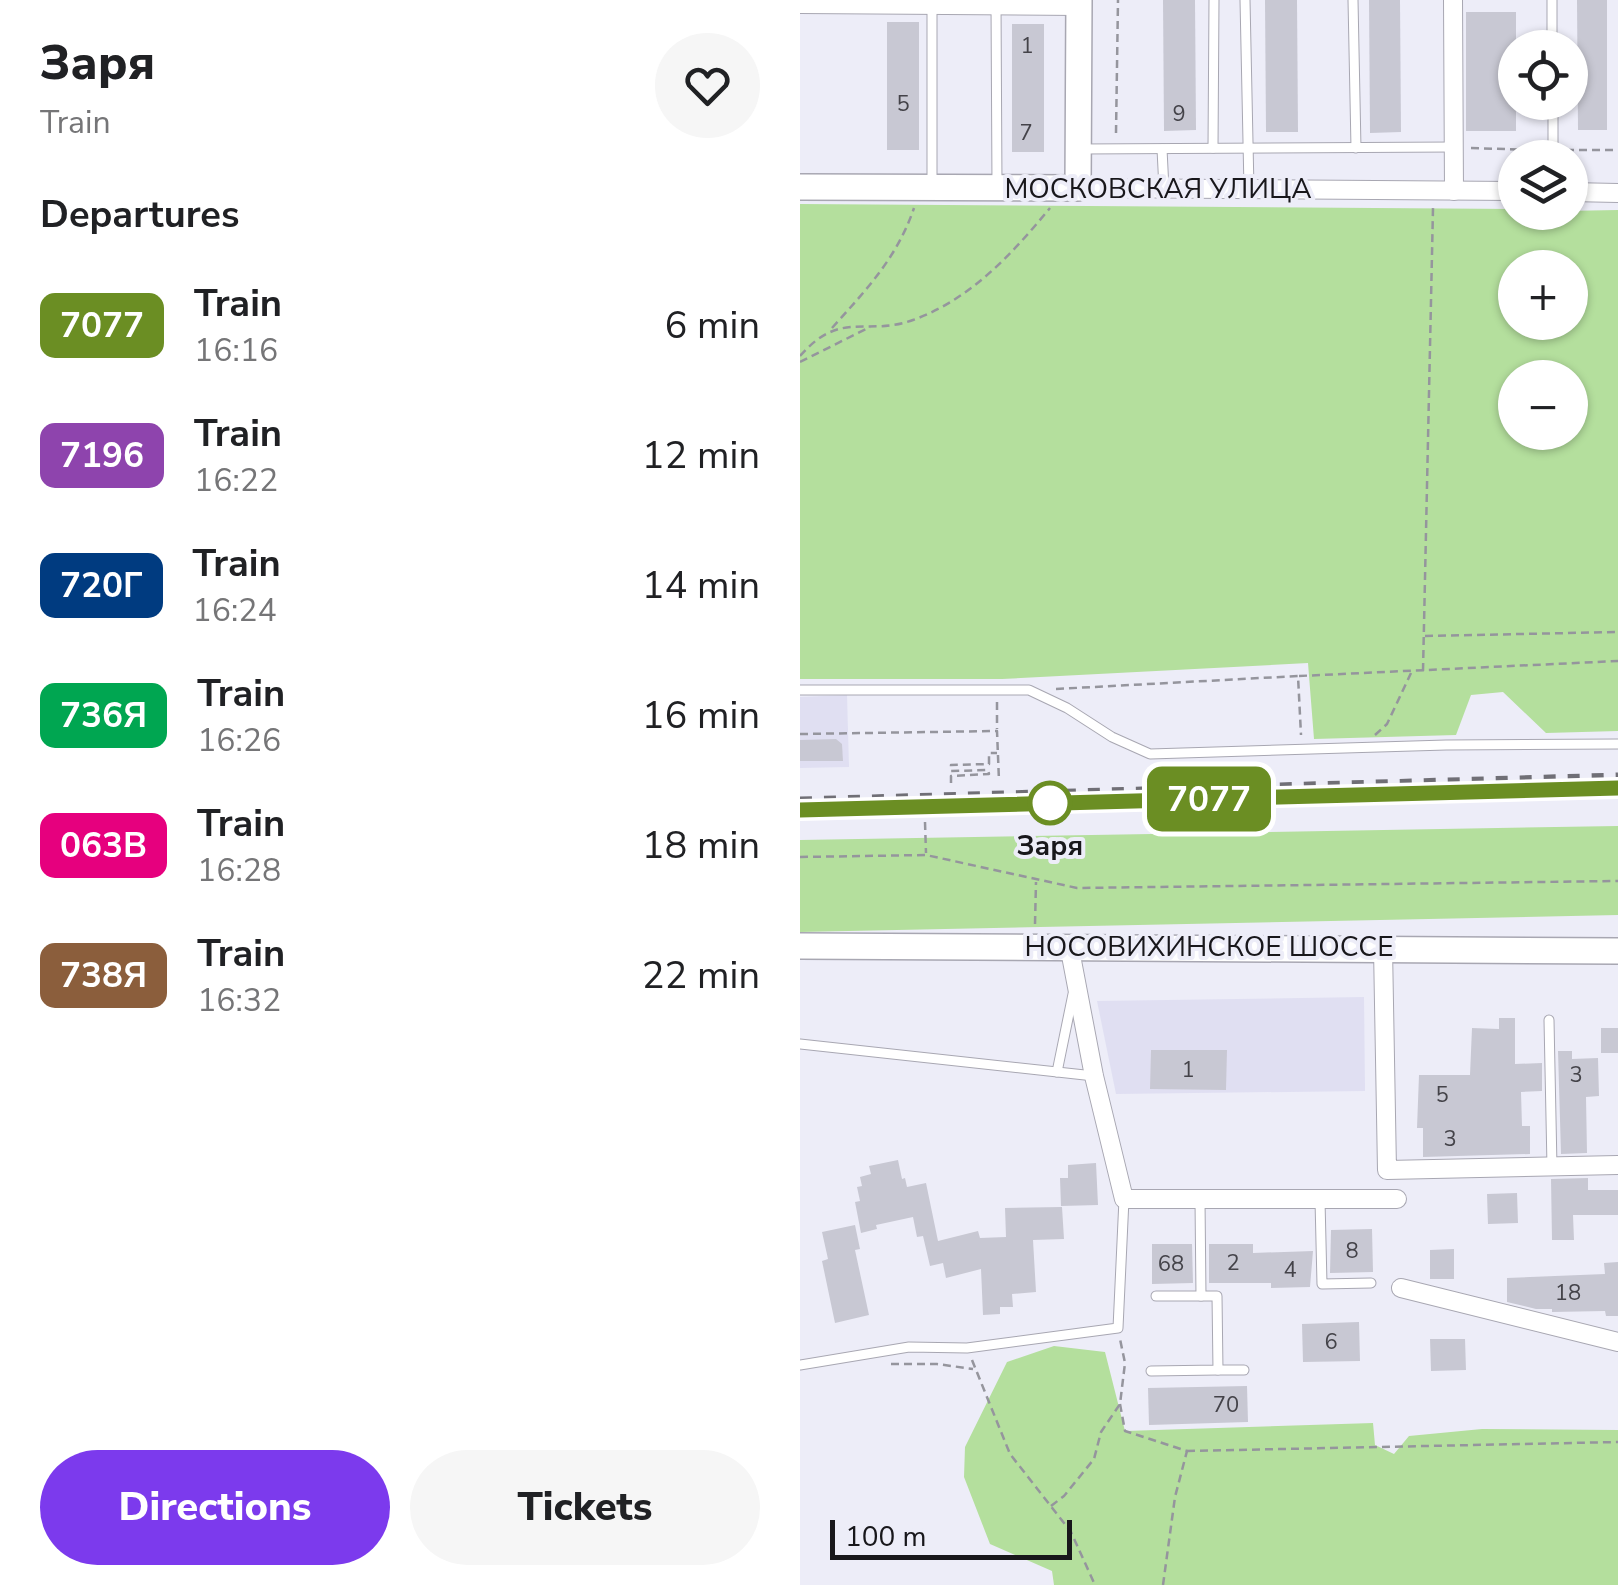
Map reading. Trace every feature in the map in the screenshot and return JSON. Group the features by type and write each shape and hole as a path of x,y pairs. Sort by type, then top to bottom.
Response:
{"main road":[{"path":"1071,188 1078,150 1079,3"},
{"name":"МОСКОВСКАЯ УЛИЦА","path":"800,187 1071,188"},
{"name":"НОСОВИХИНСКОЕ ШОССЕ","path":"800,946 1618,951"}],"street":[{"path":"1453,0 1454,190"},
{"path":"800,4 1079,3"},
{"name":"МОСКОВСКАЯ УЛИЦА","path":"1071,188 1498,191"},
{"path":"1588,192 1618,193"},
{"path":"1069,946 1094,1076 1124,1199 1398,1199"},
{"path":"1383,948 1387,1170 1618,1165"},
{"path":"1401,1288 1618,1342"}],"lane":[{"path":"1213,148 1214,0"},
{"path":"1245,0 1249,189"},
{"path":"1353,0 1356,148"},
{"path":"1552,0 1552,30"},
{"path":"996,3 997,188"},
{"path":"927,188 938,4"},
{"path":"1078,150 1454,147"},
{"path":"1162,148 1164,189"},
{"path":"800,690 1029,690 1150,754 1618,744"},
{"path":"1057,1072 1076,981"},
{"path":"1548,1020 1552,1167"},
{"path":"800,1044 1094,1076"},
{"path":"800,1365 910,1347 967,1348 1118,1328 1124,1199"},
{"path":"1200,1200 1201,1296"},
{"path":"1320,1200 1322,1284 1371,1283"},
{"path":"1156,1296 1217,1296 1218,1370"},
{"path":"1151,1371 1244,1370"}],"path":[{"path":"1116,148 1118,0"},
{"path":"1454,147 1498,150"},
{"path":"1588,152 1618,150"},
{"path":"800,356 868,288 903,240 927,188"},
{"path":"831,329 912,321 991,274 1071,188"},
{"path":"1423,672 1433,190"},
{"path":"800,362 876,325"},
{"path":"1424,636 1618,632"},
{"path":"1029,690 1618,661"},
{"path":"1362,748 1387,724 1412,672"},
{"path":"1298,676 1300,732 1310,750"},
{"path":"996,690 999,781"},
{"path":"800,734 997,731"},
{"path":"951,782 951,776 988,774 988,770 951,771 951,765 989,764 989,753 998,753"},
{"path":"925,822 926,855"},
{"path":"800,858 926,855 1077,888 1618,882"},
{"path":"1034,946 1036,879"},
{"path":"1118,1328 1125,1363 1120,1404 1125,1431 1187,1451 1618,1442"},
{"path":"967,1348 1010,1454 1071,1532 1095,1585"},
{"path":"873,1353 892,1364 936,1364 976,1370"},
{"path":"1050,1506 1064,1496 1094,1459 1100,1432 1120,1404"},
{"path":"1163,1585 1175,1497 1187,1451"}],"shaded area":[{"path":"847,695 849,767 800,768 800,697"},
{"path":"1364,997 1365,1091 1116,1094 1097,1001"}],"green space":[{"path":"800,204 1498,209 1498,230 1588,230 1588,211 1618,210 1618,731 1546,733 1503,692 1471,695 1456,735 1314,739 1308,663 1002,679 800,679"},
{"path":"1618,826 1618,915 800,932 800,840"},
{"path":"1054,1346 1105,1352 1125,1431 1373,1423 1375,1445 1394,1454 1409,1436 1482,1429 1618,1430 1618,1585 1054,1585 1052,1571 990,1544 964,1477 965,1447 1007,1362"}],"building":[{"path":"1163,0 1195,0 1196,130 1164,131"},
{"path":"1265,0 1297,0 1298,132 1266,132"},
{"path":"1369,0 1400,0 1401,132 1370,133"},
{"path":"1577,0 1607,0 1607,130 1578,130 1578,120 1588,120 1588,30 1577,30"},
{"path":"1466,12 1516,12 1516,30 1498,30 1498,120 1516,120 1516,131 1466,131"},
{"path":"887,22 919,22 919,150 887,150"},
{"path":"1012,24 1044,24 1044,152 1012,152"},
{"path":"836,739 842,744 843,761 800,761 800,740"},
{"path":"1499,1018 1515,1018 1515,1064 1542,1063 1542,1091 1521,1092 1522,1126 1530,1126 1530,1154 1423,1157 1423,1128 1417,1128 1419,1075 1470,1075 1472,1028 1499,1029"},
{"path":"1601,1028 1618,1028 1618,1053 1601,1053"},
{"path":"1151,1050 1227,1050 1226,1090 1150,1089"},
{"path":"1558,1051 1572,1051 1572,1059 1598,1058 1599,1096 1586,1097 1587,1153 1561,1154"},
{"path":"898,1160 907,1187 926,1183 938,1241 978,1231 980,1238 1006,1237 1005,1208 1062,1207 1064,1239 1033,1240 1036,1292 1012,1294 1013,1307 1000,1307 1000,1314 983,1315 981,1269 946,1278 943,1263 930,1266 923,1236 917,1237 913,1217 876,1225 877,1229 861,1233 855,1202 860,1201 860,1177 871,1174 869,1166"},
{"path":"1096,1163 1098,1205 1061,1206 1060,1178 1068,1178 1068,1165"},
{"path":"1588,1178 1588,1190 1618,1190 1618,1215 1573,1215 1574,1240 1552,1240 1551,1179"},
{"path":"1517,1193 1518,1223 1488,1224 1487,1194"},
{"path":"855,1225 860,1249 855,1250 869,1315 835,1323 822,1261 828,1259 822,1232"},
{"path":"1372,1229 1373,1272 1330,1273 1331,1230"},
{"path":"1152,1244 1192,1244 1193,1283 1152,1284"},
{"path":"1209,1244 1253,1244 1253,1253 1313,1251 1310,1287 1209,1283"},
{"path":"1454,1249 1454,1279 1430,1279 1430,1250"},
{"path":"1618,1262 1618,1316 1606,1316 1605,1311 1552,1312 1507,1302 1507,1278 1605,1274 1604,1263"},
{"path":"1359,1322 1360,1361 1303,1362 1302,1324"},
{"path":"1430,1339 1465,1339 1466,1370 1431,1371"},
{"path":"1247,1386 1248,1422 1149,1425 1148,1388"}],"railway":[{"path":"800,799 1618,775"}],"train":[{"name":"7077","path":"800,810 1618,788"}],"place":[{"name":"Заря","path":"1050,803"}]}
